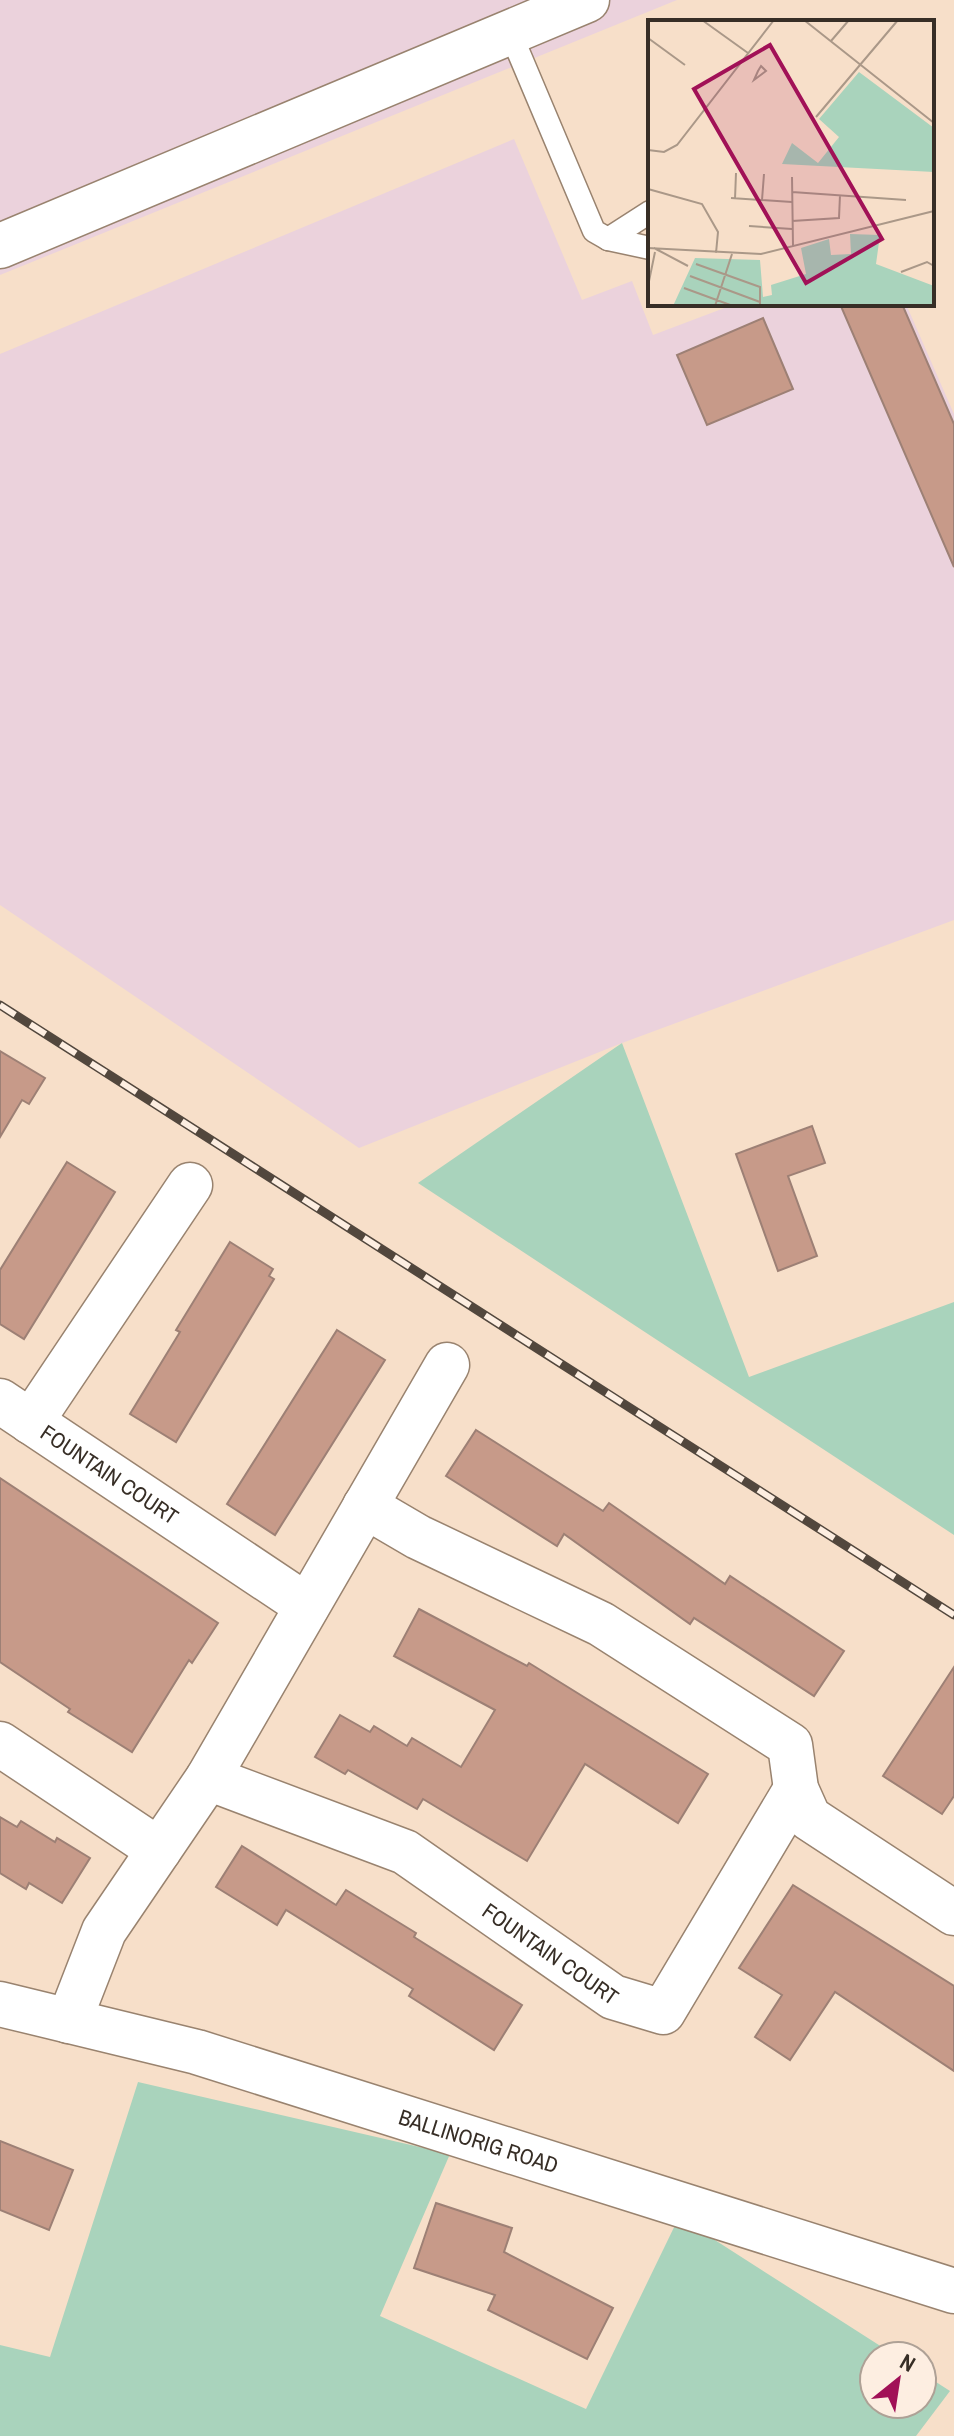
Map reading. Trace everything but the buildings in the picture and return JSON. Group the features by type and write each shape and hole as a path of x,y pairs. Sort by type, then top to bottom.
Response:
{"street":[{"path":"0,246 587,0"},
{"name":"FOUNTAIN COURT","path":"190,1185 16,1411 307,1606"},
{"path":"69,2021 104,1931 208,1778 447,1365"},
{"path":"365,1506 418,1537 601,1624 790,1745 796,1789 809,1818 954,1913"},
{"path":"0,1744 159,1850"},
{"name":"FOUNTAIN COURT","path":"208,1778 405,1852 613,1997 663,2012 796,1789"},
{"name":"BALLINORIG ROAD","path":"0,2004 197,2052 954,2291"}],"lane":[{"path":"510,32 594,231 608,239 648,248"},
{"path":"608,239 648,213"}],"shaded area":[{"path":"0,0 677,0 0,275"},
{"path":"514,139 582,300 632,281 653,335 730,306 907,306 954,414 954,920 622,1043 359,1148 0,905 0,354"}],"green space":[{"path":"622,1043 749,1377 954,1302 954,1535 418,1183"},
{"path":"138,2082 450,2154 380,2316 586,2409 679,2217 871,2340 858,2340 858,2420 928,2420 916,2436 0,2436 0,2345 50,2357"},
{"path":"938,2383 950,2391 938,2407"}],"railway":[{"path":"0,1005 954,1615"}]}
